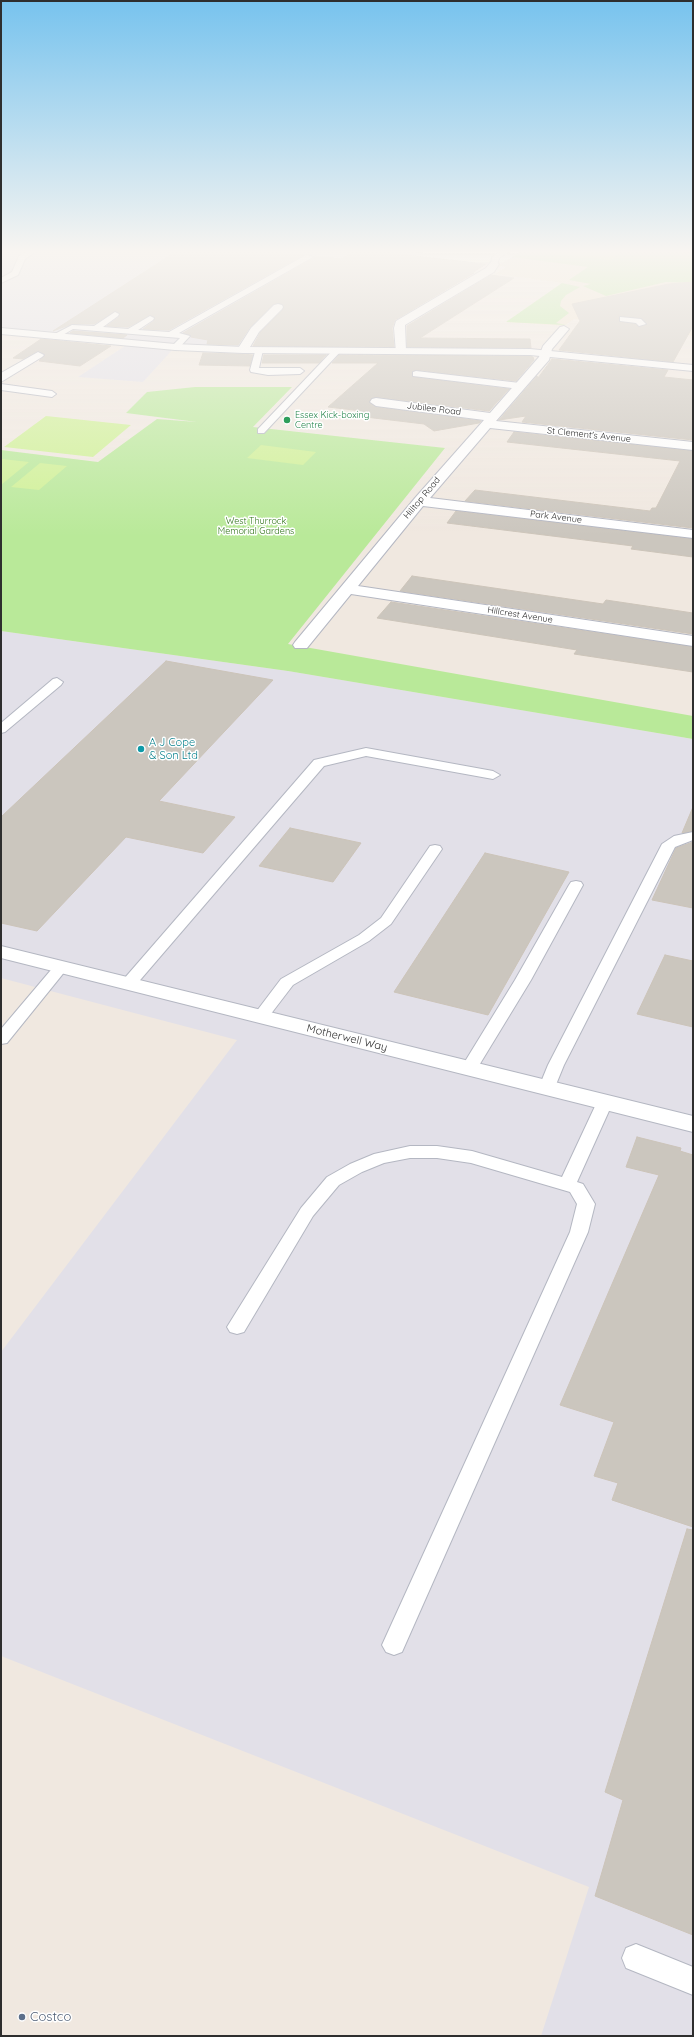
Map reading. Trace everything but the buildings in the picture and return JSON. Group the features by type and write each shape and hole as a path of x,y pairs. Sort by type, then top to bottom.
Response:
{"street":[{"path":"164,346 243,350 547,353 693,368"},
{"path":"243,350 245,346"},
{"path":"400,346 400,351"},
{"name":"Hilltop Road","path":"301,645 420,501 489,420 545,358 549,346"},
{"path":"1,378 38,355"},
{"path":"7,360 25,363"},
{"name":"Jubilee Road","path":"376,402 489,420"},
{"name":"St Clement's Avenue","path":"489,420 693,446"},
{"name":"Park Avenue","path":"420,501 693,534"},
{"name":"Hillcrest Avenue","path":"346,589 693,641"},
{"name":"Motherwell Way","path":"1,952 693,1124"}],"lane":[{"path":"259,350 254,370 268,372 300,371"},
{"path":"261,431 338,350"},
{"path":"416,374 520,386"},
{"path":"1,387 52,394"},
{"path":"1,729 57,682"},
{"path":"129,983 320,763 366,752 494,775"},
{"path":"547,1087 556,1065 668,844 679,839 693,836"},
{"path":"261,1016 276,993 287,982 364,938 386,921 435,849"},
{"path":"469,1068 523,980 576,885"},
{"path":"1,1039 61,967"},
{"path":"567,1185 605,1102"},
{"path":"236,1327 308,1212 333,1181 356,1168 380,1158 410,1152 438,1152 472,1157 577,1188 586,1204 578,1232 394,1644"},
{"path":"636,1958 693,1981"}],"shaded area":[{"path":"125,346 246,346 243,350 175,347 143,382 78,377"},
{"path":"1,631 288,671 693,739 693,2036 541,2036 589,1887 1,1656 1,1352 237,1040 1,978"}],"green space":[{"name":"West Thurrock Memorial Gardens","path":"195,387 292,387 253,427 445,448 288,644 693,716 693,739 288,671 1,631 1,450 98,462 157,419 197,422 126,413 147,392"},
{"path":"46,416 131,425 93,457 4,447"},
{"path":"261,445 316,452 303,465 247,458"},
{"path":"2,459 29,462 1,485"},
{"path":"40,463 67,466 39,490 11,487"}],"place":[{"name":"Essex Kick-boxing Centre","path":"287,420"},
{"name":"A J Cope & Son Ltd","path":"141,749"},
{"name":"Costco","path":"22,2017"}]}
